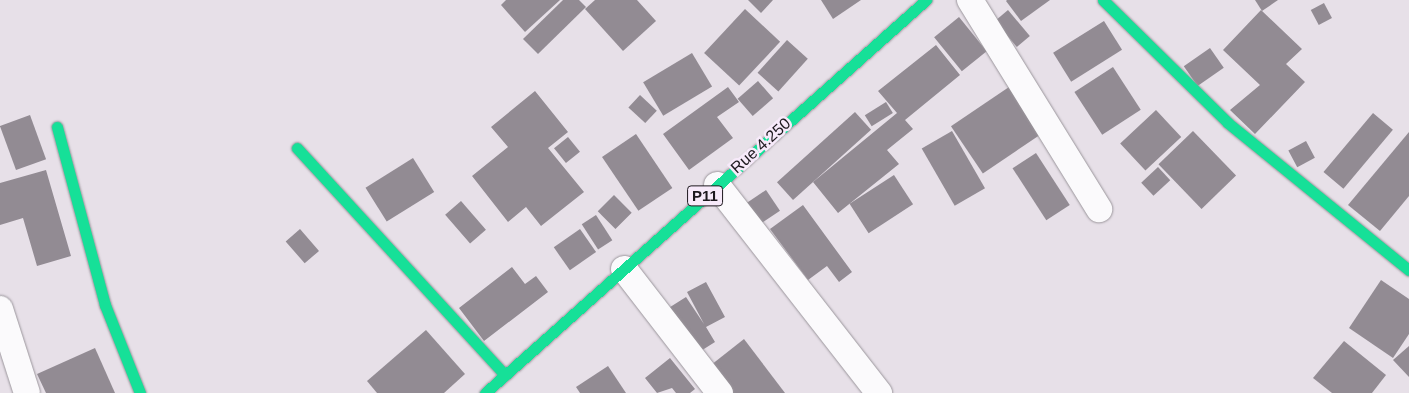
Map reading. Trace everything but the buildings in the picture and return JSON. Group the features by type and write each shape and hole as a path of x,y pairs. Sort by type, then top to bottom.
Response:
{"street":[{"name":"Rue 4.250","path":"485,393 926,0"},
{"path":"970,0 1100,209"},
{"path":"1103,0 1228,123 1409,270"},
{"path":"57,127 105,304 140,393"},
{"path":"297,148 505,375"},
{"path":"717,185 879,393"},
{"path":"624,269 720,393"},
{"path":"0,309 27,393"}],"traffic: fast":[{"path":"485,393 926,0"},
{"path":"1103,0 1228,123 1409,270"},
{"path":"57,127 105,305 140,393"},
{"path":"297,148 505,375"}]}
